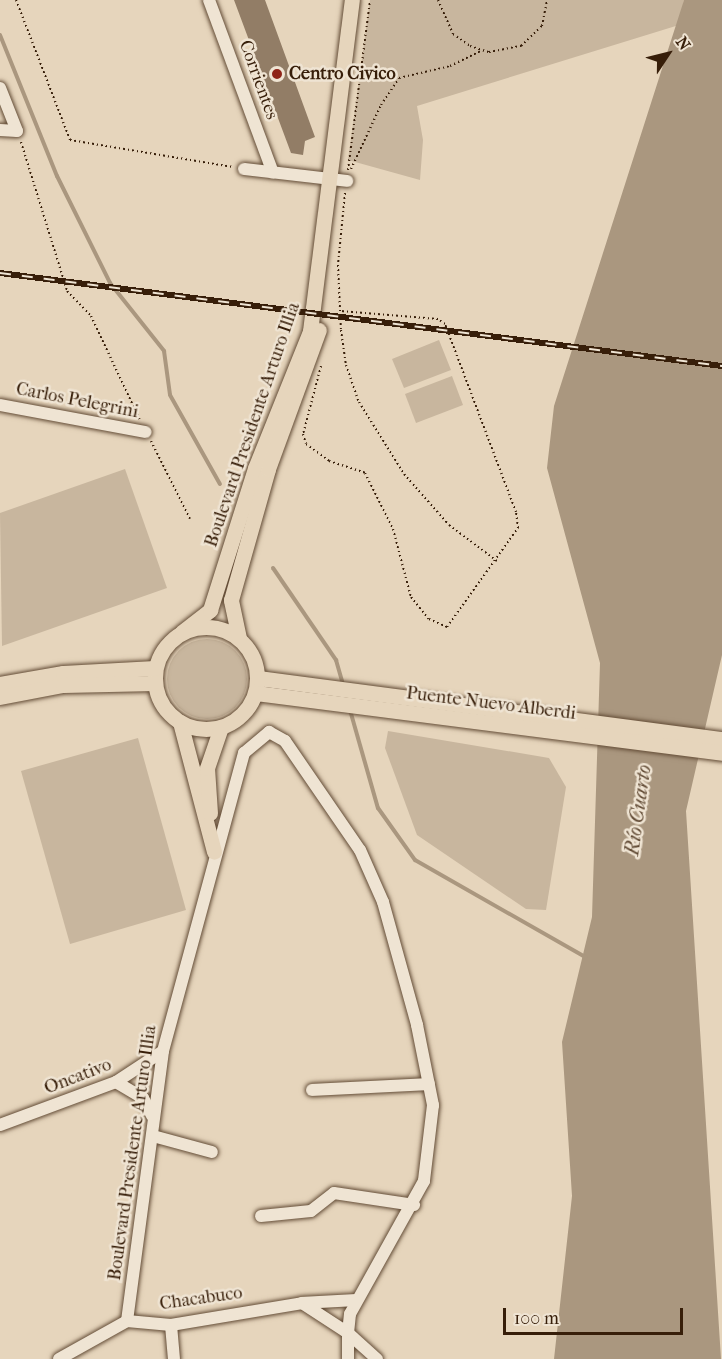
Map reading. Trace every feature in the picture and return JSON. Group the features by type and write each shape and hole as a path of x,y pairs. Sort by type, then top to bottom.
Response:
{"main road":[{"name":"Boulevard Presidente Arturo Illia","path":"182,632 210,610 255,468 310,331 338,181 352,0"},
{"name":"Boulevard Presidente Arturo Illia","path":"239,638 231,600 268,469 311,360 324,308 362,0"},
{"path":"201,626 221,629 239,638 250,650 257,686 236,720 221,727 193,728 180,722 162,705 155,676 170,642 182,632 201,626"},
{"path":"0,684 63,673 155,676"},
{"path":"0,696 63,686 155,676"},
{"name":"Puente Nuevo Alberdi","path":"257,686 722,739"},
{"name":"Puente Nuevo Alberdi","path":"257,686 722,753"},
{"path":"180,722 214,852"},
{"path":"214,852 207,768 221,727"}],"street":[{"name":"Corrientes","path":"209,0 273,173"},
{"path":"0,88 17,131 0,130"},
{"path":"244,169 338,181"},
{"name":"Carlos Pelegrini","path":"0,405 146,432"},
{"name":"Boulevard Presidente Arturo Illia","path":"127,1321 163,1051 214,852 244,753 269,732 285,741 360,850 383,902 429,1084"},
{"name":"Oncativo","path":"0,1125 116,1082 163,1051"},
{"path":"116,1082 143,1098 152,1116"},
{"path":"312,1090 429,1084 434,1130 414,1205 355,1300 348,1333 348,1359"},
{"path":"153,1136 212,1152"},
{"path":"261,1216 311,1211 334,1193 414,1205"},
{"name":"Chacabuco","path":"127,1321 171,1325 302,1303 355,1300"},
{"path":"302,1303 348,1333 377,1359"},
{"path":"59,1359 127,1321"},
{"path":"171,1325 174,1359"}],"path":[{"path":"16,0 70,140 244,169"},
{"path":"370,0 338,181 338,265 346,365 378,437 449,525 497,561"},
{"path":"438,0 453,34 481,51"},
{"path":"338,181 376,113 399,78 450,66 481,51 521,46 542,26 547,0"},
{"path":"17,131 67,291 90,316 190,519"},
{"path":"311,360 322,367 303,434 306,444 329,461 365,473 393,529 402,578 419,609 440,627 447,627 497,561 518,528 519,520 445,324 438,319 340,311"}],"shaded area":[{"path":"370,0 684,0 679,25 417,106 423,140 420,180 348,160"},
{"path":"439,340 451,370 404,388 392,359"},
{"path":"452,376 463,405 416,423 405,394"},
{"path":"125,469 167,588 2,646 0,513"},
{"path":"199,639 215,639 236,650 247,671 247,687 236,708 215,719 199,719 185,713 173,701 167,687 167,671 173,657 185,645"},
{"path":"388,731 549,758 566,787 546,910 526,909 417,835 385,748"},
{"path":"138,738 186,910 70,944 21,771"}],"water":[{"name":"Río Cuarto","path":"684,0 722,0 722,655 686,811 721,1359 554,1359 572,1196 562,1042 592,917 600,663 547,468 554,406"}],"building":[{"name":"Centro Civico","path":"234,0 265,0 315,137 305,141 303,155 291,153"}],"waterway":[{"path":"0,35 57,176 110,283 164,351 170,395 220,484"},
{"path":"273,568 336,660 343,685"},
{"path":"350,710 378,808 415,860 585,957"}],"railway":[{"path":"0,273 722,366"}],"place":[{"name":"Centro Civico","path":"277,74"}]}
